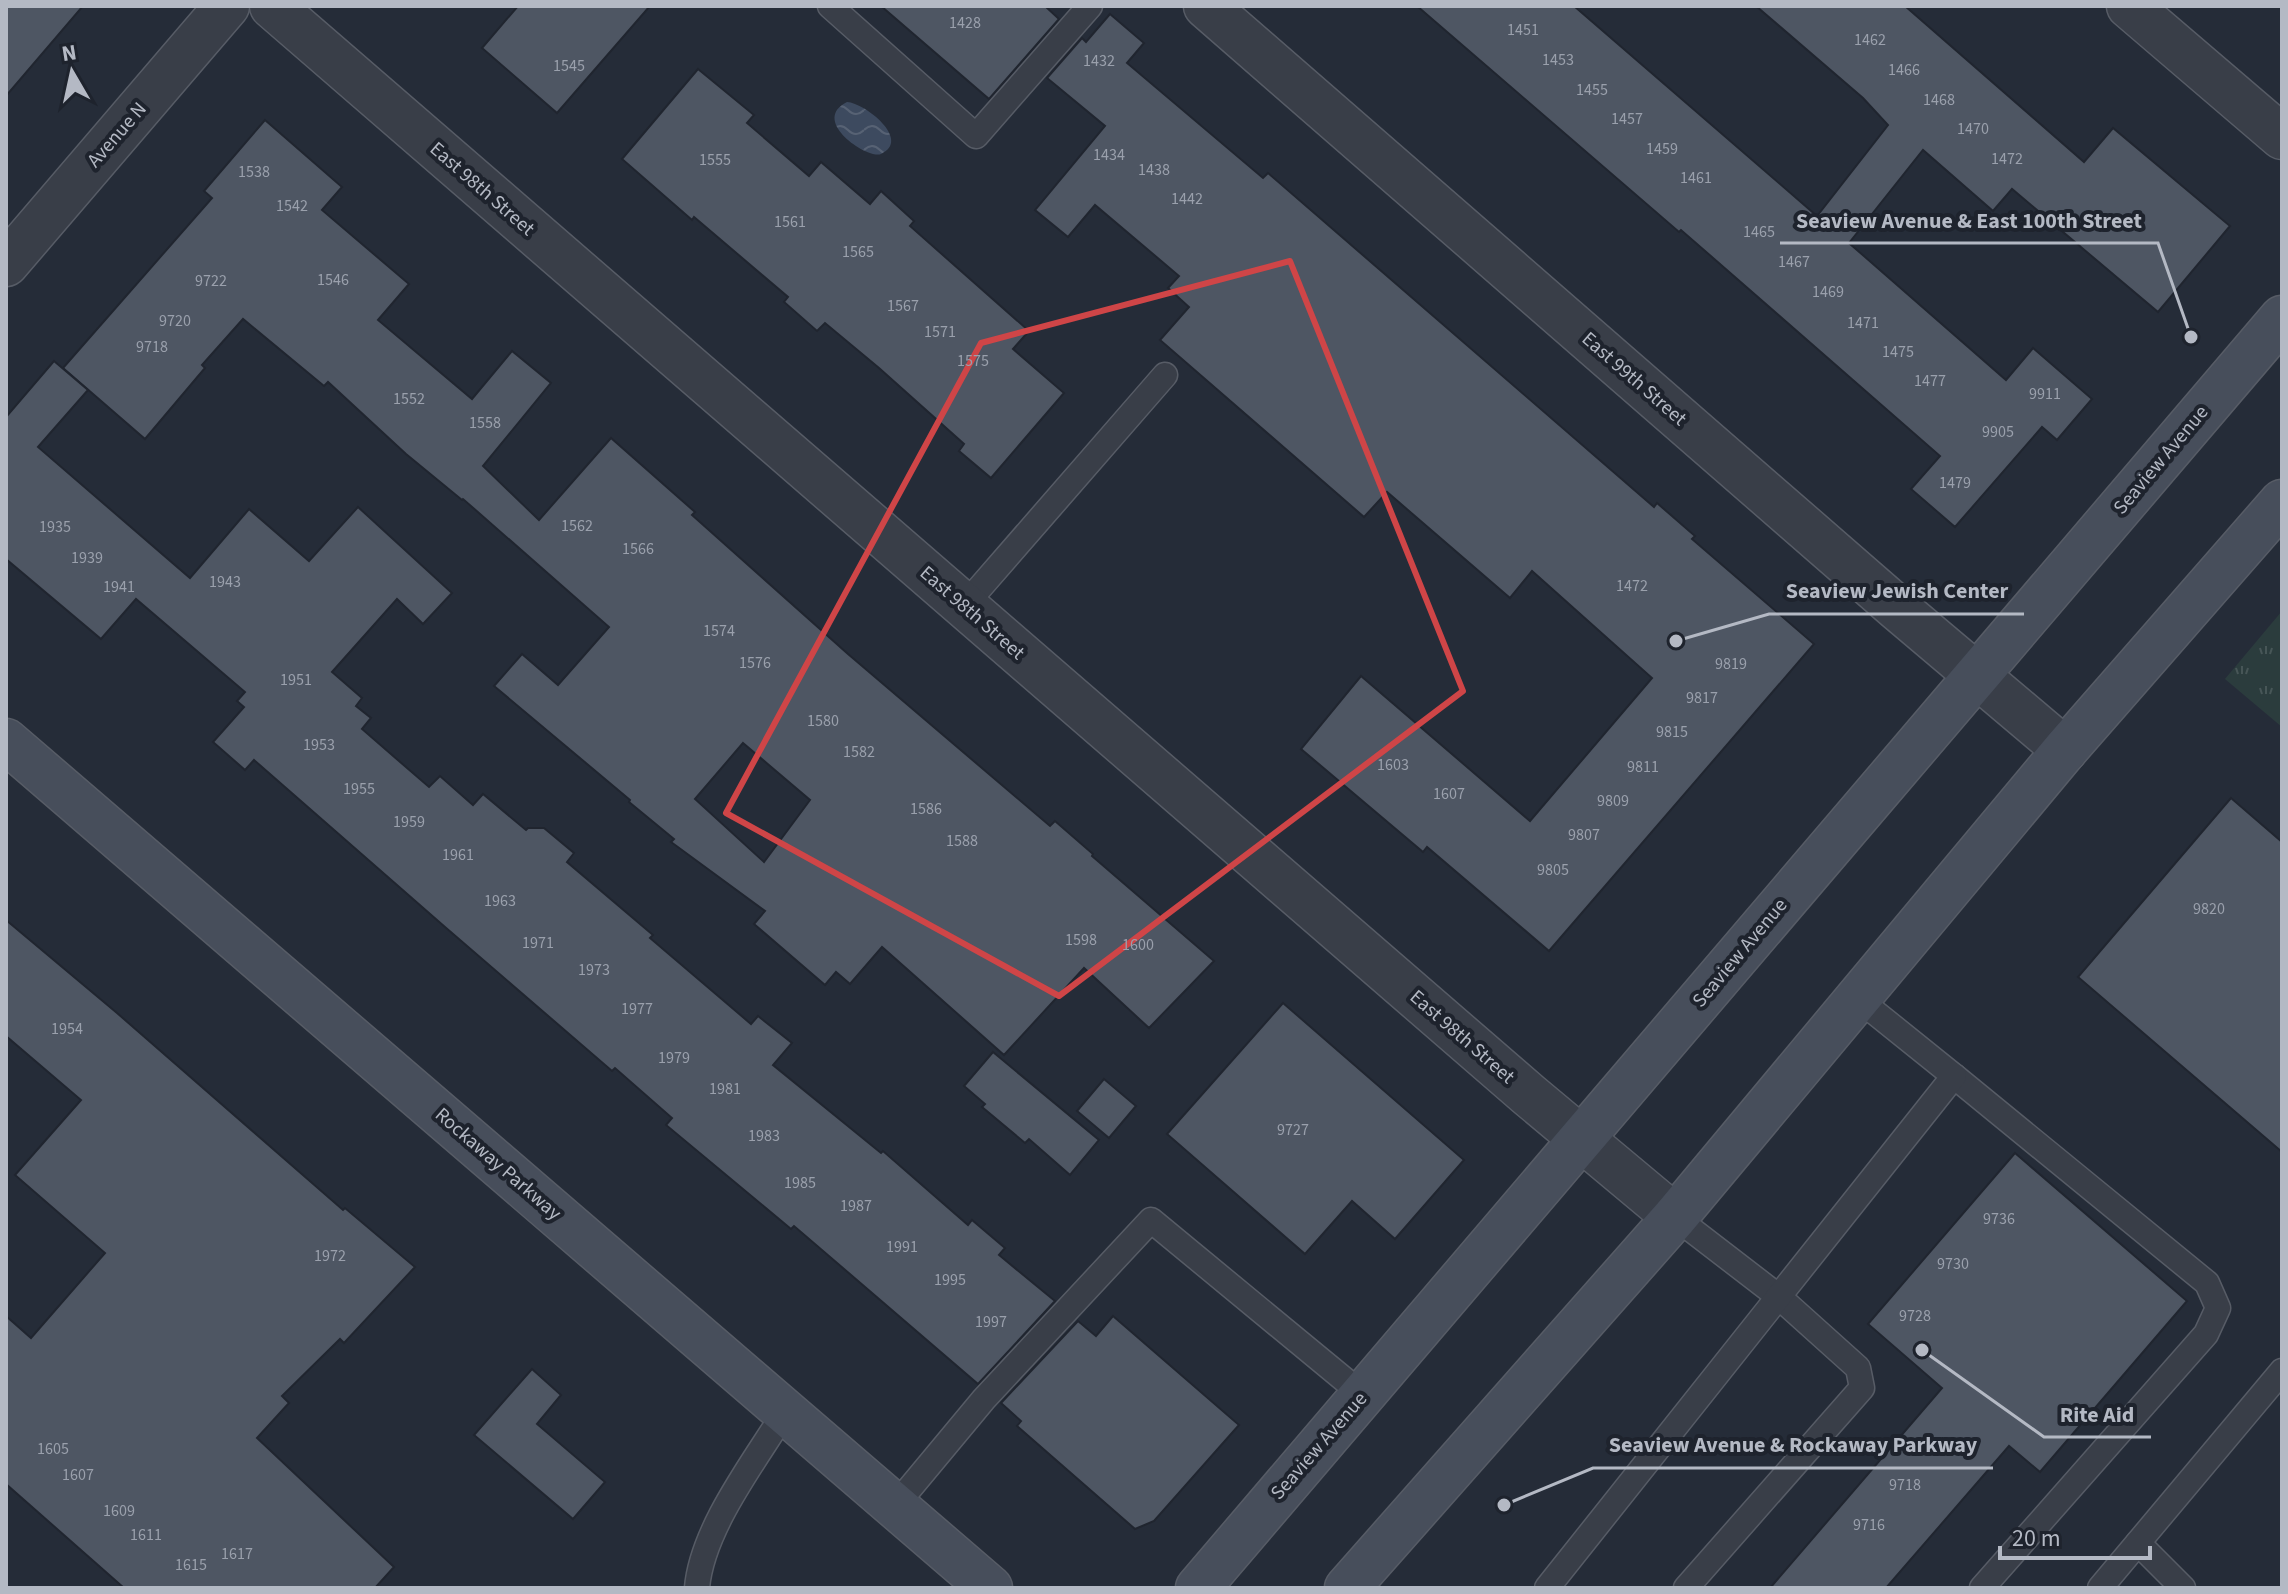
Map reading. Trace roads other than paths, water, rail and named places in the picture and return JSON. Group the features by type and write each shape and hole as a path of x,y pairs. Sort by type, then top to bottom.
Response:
{"street":[{"name":"Avenue N","path":"6,264 227,6"},
{"name":"East 98th Street","path":"272,6 1581,1140 1675,1217"},
{"name":"East 99th Street","path":"1206,6 1977,677 2065,750"},
{"path":"2129,6 2282,137"},
{"name":"Seaview Avenue","path":"1198,1588 2282,318"},
{"path":"1347,1588 1675,1217 2065,750 2282,502"},
{"name":"Rockaway Parkway","path":"6,741 990,1588"}],"lane":[{"path":"830,6 976,136 1090,6"},
{"path":"964,606 1165,375"},
{"path":"1857,998 2207,1283 2218,1308 2206,1334 1982,1588"},
{"path":"1547,1588 1954,1076"},
{"path":"1675,1217 1779,1297 1858,1368 1862,1388 1686,1588"},
{"path":"895,1506 984,1399 1151,1220 1363,1395"},
{"path":"2100,1588 2282,1371"},
{"path":"697,1588 707,1544 785,1412"},
{"path":"2138,1543 2183,1588"}],"water":[{"path":"847,102 874,115 882,123 889,132 889,148 875,154 845,137 835,119 837,110"}],"place":[{"name":"Seaview Avenue & East 100th Street","path":"2191,337"},
{"name":"Seaview Jewish Center","path":"1676,641"},
{"name":"Rite Aid","path":"1922,1350"},
{"name":"Seaview Avenue & Rockaway Parkway","path":"1504,1505"}]}
